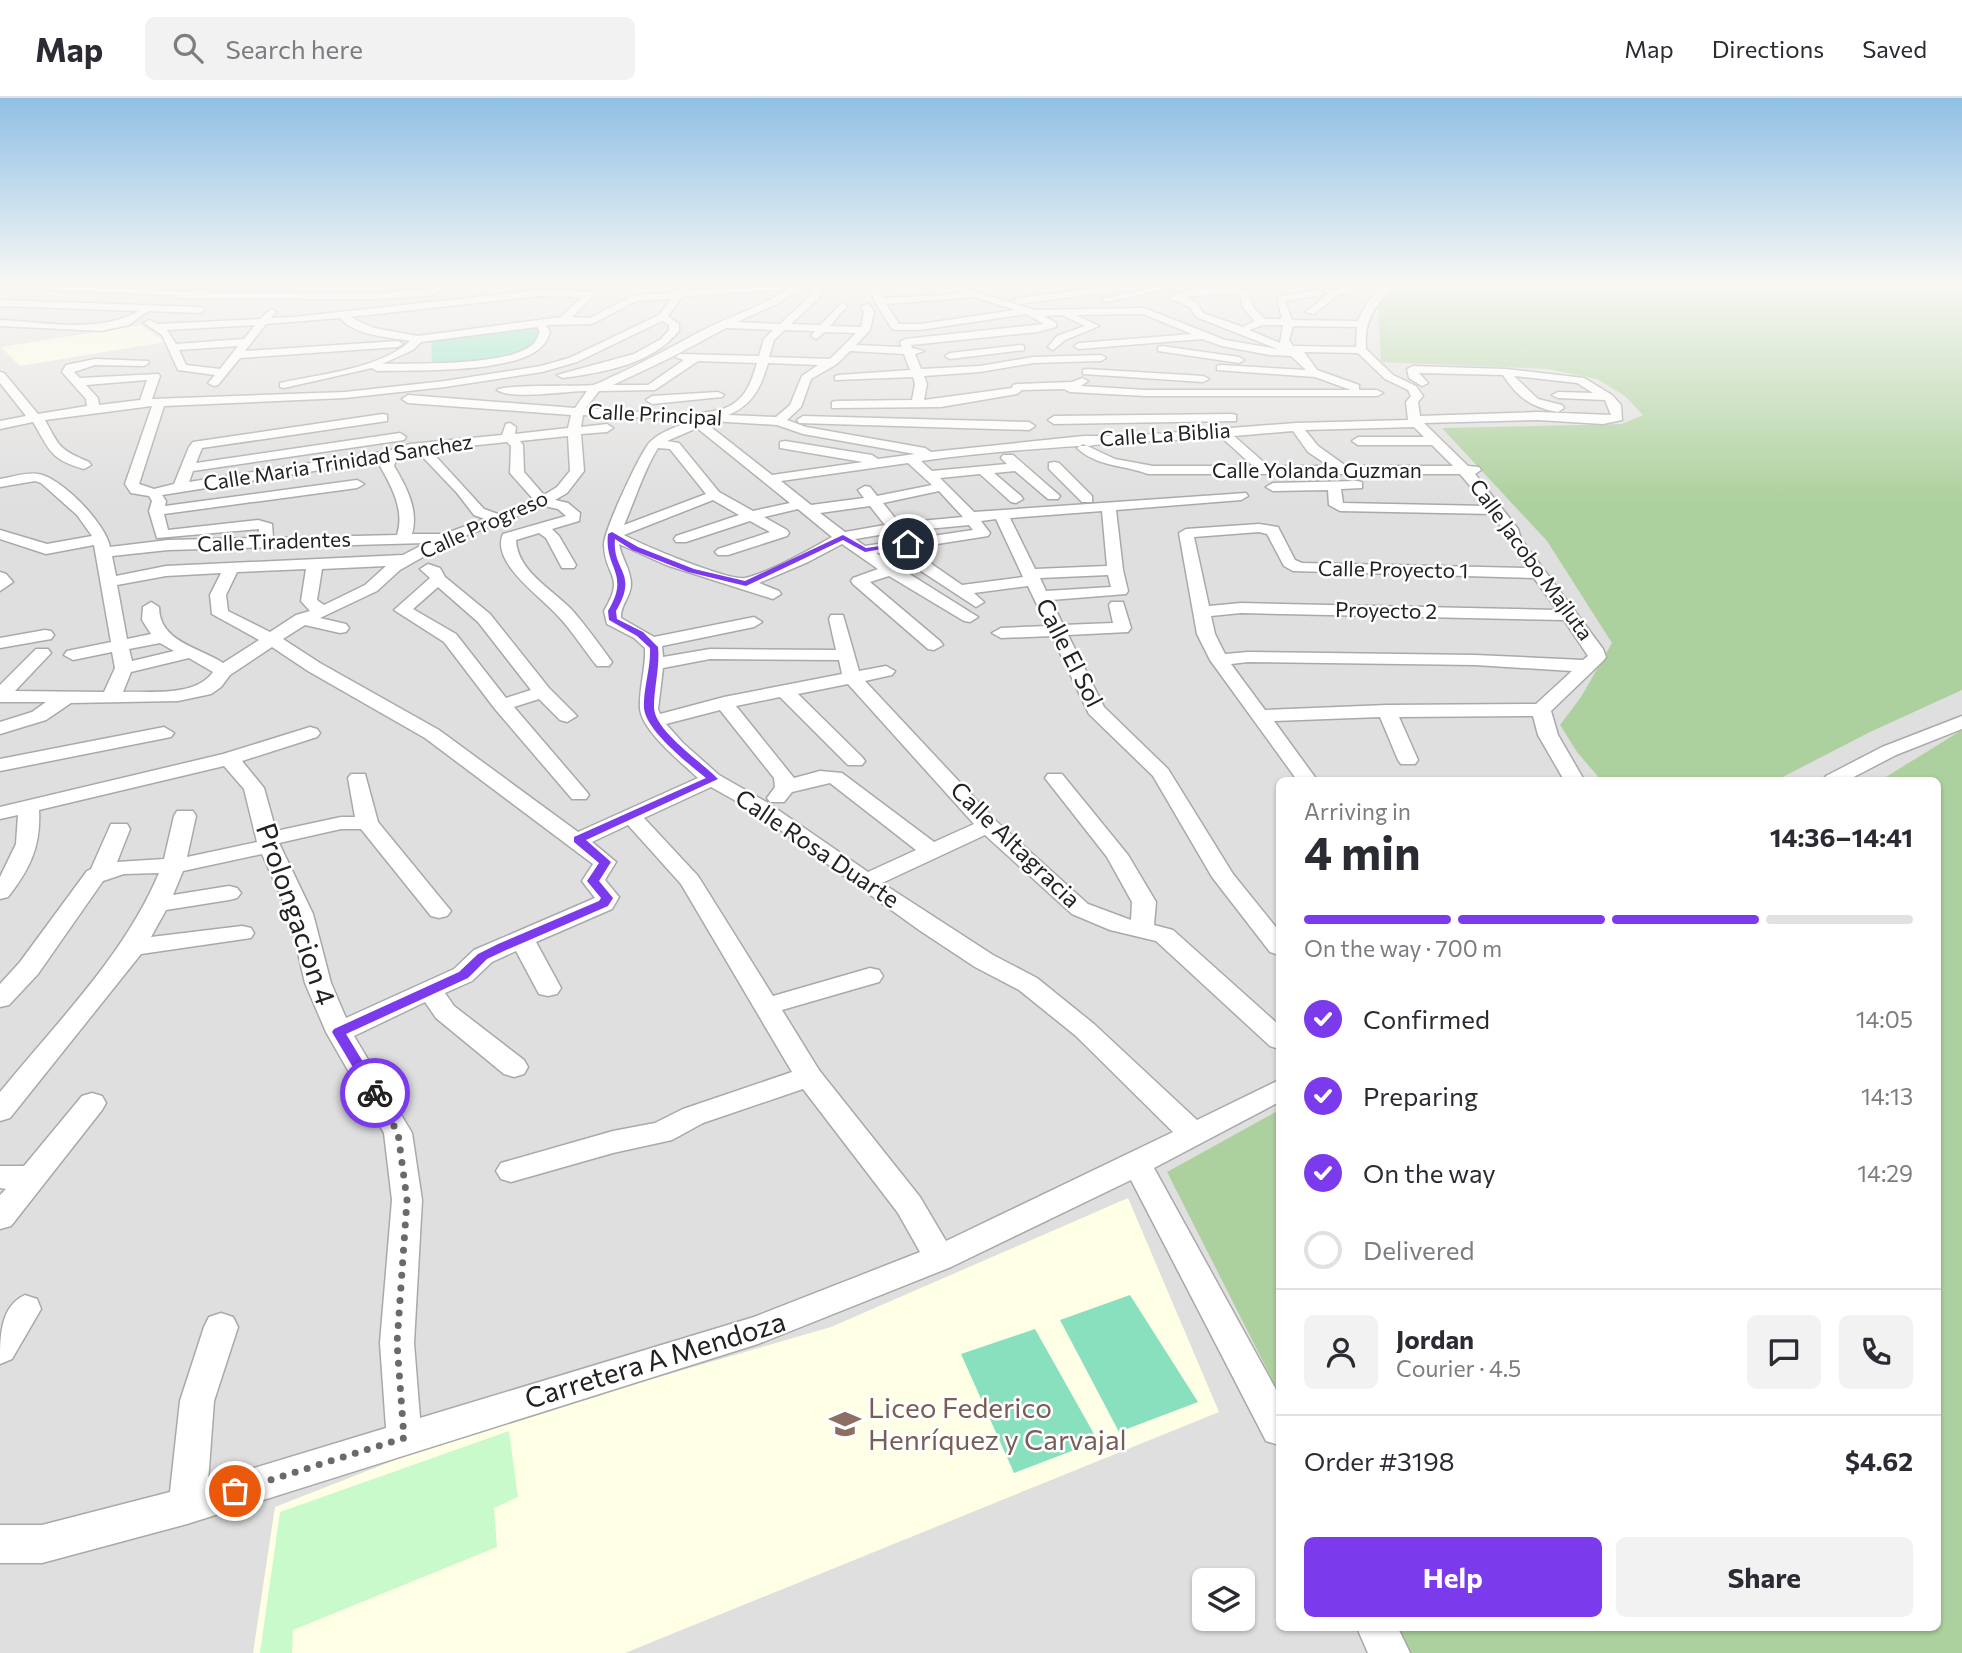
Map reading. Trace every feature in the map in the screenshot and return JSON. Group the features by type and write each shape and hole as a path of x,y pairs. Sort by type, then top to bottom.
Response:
{"street":[{"path":"177,358 182,368 225,369 379,358"},
{"path":"209,389 235,358"},
{"path":"177,400 209,389 280,385 336,377 385,358"},
{"path":"500,359 506,358"},
{"path":"352,370 432,367 519,358"},
{"path":"383,418 370,395 542,369 578,358"},
{"path":"458,416 465,404 503,390 541,378 605,367 634,358"},
{"name":"Calle Progreso","path":"0,696 111,698 178,695 204,690 215,683 223,671 302,619 372,588 400,564 446,538 543,502 562,490 577,471 574,431 578,411 596,388 663,358"},
{"path":"689,358 736,364 748,358"},
{"path":"503,390 531,392 651,388 695,358"},
{"path":"754,622 652,643 613,620 612,611 622,594 623,580 611,547 612,534 638,479 643,461 655,444 666,436 737,407 755,388 767,358"},
{"path":"818,358 834,362"},
{"path":"807,407 806,378 839,358"},
{"path":"911,358 920,384 915,407"},
{"path":"949,358 953,371"},
{"path":"1076,384 1102,358"},
{"path":"1138,358 1167,370 1234,389 1294,414 1313,449 1342,469"},
{"path":"1150,358 1167,370 1234,389 1339,383"},
{"path":"1302,358 1317,374"},
{"name":"Calle Jacobo Majluta","path":"1370,358 1389,377 1433,441 1480,486 1538,573 1571,615 1597,657 1541,710"},
{"path":"839,378 953,371 1059,359 1098,360 1167,370 1317,374 1456,421 1538,416 1603,420 1618,416 1608,397 1597,388 1567,377 1506,372 1413,369 1415,377 1405,402"},
{"path":"1054,387 1059,359"},
{"path":"915,407 947,397 975,398 990,393 1018,399 1054,387 1167,370 1253,361 1309,364"},
{"path":"93,408 92,398 67,370 82,363 144,363"},
{"path":"996,366 1018,399 1029,426 1045,444"},
{"path":"820,369 834,373 839,378 842,405"},
{"path":"1145,393 1167,370"},
{"path":"1471,370 1478,385"},
{"path":"1506,372 1509,387 1524,403"},
{"path":"0,375 34,419 40,422 49,443 61,455 84,465"},
{"path":"77,382 154,376 145,403"},
{"name":"Calle Principal","path":"336,377 370,395 531,409 619,411 707,421 779,421 803,430 944,454"},
{"path":"972,382 975,398"},
{"path":"1076,384 1145,393"},
{"path":"1405,402 1436,384"},
{"path":"1509,387 1597,388"},
{"path":"1234,389 1253,429"},
{"path":"746,583 843,537 895,528 1001,514 1109,507 1156,492 1243,500 1226,477 1192,442 1162,426 1145,393"},
{"path":"1325,394 1379,470"},
{"path":"1294,414 1325,394 1405,402 1524,403 1617,412"},
{"name":"Calle Principal","path":"6,424 93,408 177,400 234,420 312,397 355,408 370,395"},
{"path":"619,411 628,402 718,395"},
{"path":"1558,395 1608,397"},
{"path":"304,429 313,412 312,397"},
{"path":"160,401 132,484 136,490 156,502 243,501 356,485"},
{"name":"Calle La Biblia","path":"769,479 896,463 944,454 1045,444 1134,440 1192,442 1223,432 1253,429 1294,414 1346,425 1405,402"},
{"path":"779,421 807,407 842,405 983,411"},
{"path":"180,487 195,447 234,420 304,429 355,408 383,418 393,426 400,437 415,447 461,489 479,512 500,519"},
{"path":"531,409 510,425 508,435 517,444 517,472 543,502 563,506 573,513 574,518 508,537 507,545 517,565 545,597 565,612 603,662"},
{"path":"0,411 6,424"},
{"path":"779,421 825,418 1029,426"},
{"path":"1054,420 1159,418 1253,429"},
{"path":"707,421 770,457 896,463"},
{"path":"951,438 954,424"},
{"name":"Calle Maria Trinidad Sanchez","path":"156,502 180,487 284,477 391,455 465,436 512,439 607,428"},
{"path":"304,429 314,449"},
{"path":"803,430 770,457 769,479 890,570 973,609 959,590 927,568 870,495"},
{"path":"1223,432 1266,471"},
{"path":"186,468 400,437"},
{"path":"1134,440 1156,492"},
{"path":"1358,441 1433,441"},
{"path":"655,444 674,446 714,495 782,533 723,552"},
{"name":"Calle Yolanda Guzman","path":"1083,448 1112,463 1226,477 1248,471 1487,470"},
{"path":"998,449 1053,496"},
{"path":"391,455 387,466 403,497 407,529 402,538"},
{"path":"865,550 983,533 958,501 912,460"},
{"path":"928,475 1055,468 1087,499"},
{"path":"984,471 1016,499"},
{"path":"1248,471 1282,492 1291,503"},
{"path":"0,483 36,477 46,480 82,512 102,545 124,668 111,698"},
{"path":"1178,485 1226,477"},
{"path":"1334,484 1336,505 1340,507 1496,510"},
{"path":"1273,487 1373,485"},
{"path":"1456,486 1502,485"},
{"path":"681,539 750,516 870,495 940,487"},
{"path":"612,534 714,495"},
{"path":"243,501 247,524"},
{"path":"156,502 162,535 247,524 267,527 264,544"},
{"path":"1001,633 1122,628 1115,599 1120,590 1115,570 1109,507"},
{"name":"Calle El Sol","path":"1001,514 1096,710 1161,773 1223,877 1276,943"},
{"path":"542,528 552,536 568,565"},
{"name":"Calle Proyecto 1","path":"1186,533 1259,528 1273,530 1289,563 1299,568 1538,573"},
{"path":"1186,533 1206,634 1219,660 1305,777"},
{"path":"612,534 635,548 691,570 746,583 773,594"},
{"name":"Calle Tiradentes","path":"4,539 46,549 102,545 264,544 323,535 446,538"},
{"path":"109,582 166,572 315,563 400,564 423,568 434,572 438,579 484,618 542,692 567,716"},
{"path":"315,563 309,601 322,612"},
{"path":"233,567 219,589 216,603 220,614 273,640 314,667 432,734 606,862 593,881 607,901 483,956 463,975 339,1032"},
{"path":"890,570 859,581 934,645"},
{"path":"959,590 1034,583 1115,570"},
{"path":"438,579 402,610 450,638 502,705 579,795"},
{"path":"1034,583 1115,599"},
{"path":"151,607 149,616 154,629 223,671"},
{"name":"Proyecto 2","path":"1200,612 1241,608 1571,615"},
{"path":"302,619 340,628"},
{"name":"Calle Altagracia","path":"837,620 852,678 988,825 1080,909 1118,925 1142,928 1164,935 1276,1037"},
{"path":"72,655 164,637"},
{"path":"0,643 43,644 0,696"},
{"path":"652,643 655,664 649,709 654,721 886,671"},
{"path":"124,668 190,653"},
{"path":"655,664 710,654 845,655"},
{"path":"1219,660 1248,657 1475,660 1587,666"},
{"path":"502,705 542,692"},
{"path":"785,692 855,761"},
{"path":"0,728 39,716 67,697"},
{"path":"724,704 784,777 785,788 782,794 761,807"},
{"path":"1259,716 1387,711 1541,710 1548,735 1572,777"},
{"path":"1387,711 1408,760"},
{"name":"Calle Rosa Duarte","path":"654,721 676,747 712,779 761,807 865,882 984,961 1028,984 1086,1030 1193,1134"},
{"path":"1839,777 1889,751 1962,722"},
{"path":"0,765 164,733"},
{"path":"0,813 28,809 229,759 310,733"},
{"name":"Prolongacion 4","path":"229,759 254,788 268,843 301,914 318,983 339,1032 398,1133 407,1200 397,1343 404,1438"},
{"path":"785,788 820,777 835,778 930,850"},
{"path":"358,778 368,823 392,857 439,911"},
{"path":"1055,778 1117,855 1144,902 1142,928"},
{"path":"578,840 712,779"},
{"path":"0,892 26,855 30,835 28,809"},
{"path":"0,1111 133,947 158,904 174,865 186,816"},
{"path":"632,817 690,881 809,1077 909,1205 940,1258"},
{"path":"0,999 29,968 91,880 101,873 227,857 341,823 368,823"},
{"path":"865,882 988,825"},
{"path":"101,873 119,829"},
{"path":"158,904 229,893"},
{"path":"133,947 242,933"},
{"path":"521,938 548,988"},
{"path":"767,1006 870,976"},
{"path":"430,990 446,1012 514,1067"},
{"path":"511,1171 612,1142 662,1132 693,1116 809,1077"},
{"name":"Carretera A Mendoza","path":"0,1544 42,1544 187,1506 758,1330 940,1258 1137,1164 1276,1092"},
{"path":"0,1217 92,1103"},
{"path":"1137,1164 1276,1423"},
{"path":"0,1177 32,1178"},
{"path":"0,1349 26,1309"},
{"path":"187,1506 197,1401 221,1326"},
{"path":"1379,1631 1390,1653"}],"shaded area":[{"path":"0,358 1962,358 1962,1653 0,1653"},
{"path":"12,358 71,358 20,366"},
{"name":"Liceo Federico Henríquez y Carvajal","path":"1128,1198 1219,1412 625,1653 253,1653 275,1507 459,1435 831,1327"}],"green space":[{"path":"432,358 496,358 459,364 432,366"},
{"path":"1381,358 1962,358 1962,690 1870,732 1783,777 1598,777 1577,752 1560,725 1581,697 1612,643 1547,541 1442,428 1622,424 1643,415 1625,396 1597,379 1548,369 1381,362"},
{"path":"1962,730 1962,1653 1411,1653 1400,1631 1941,1631 1941,777 1886,777"},
{"path":"1276,1112 1276,1387 1167,1172"},
{"path":"1130,1295 1198,1402 1119,1432 1060,1320"},
{"path":"1035,1329 1098,1441 1014,1473 961,1354"},
{"path":"509,1431 518,1497 494,1508 497,1547 293,1630 292,1653 260,1653 280,1512"}],"way so far":[{"path":"235,1491 404,1438 397,1343 407,1200 398,1133 375,1093"}],"place":[{"name":"Liceo Federico Henríquez y Carvajal","path":"845,1424"}],"route":[{"path":"375,1093 339,1032 463,975 483,956 604,904 607,898 593,881 606,862 578,840 712,779 676,747 654,721 649,709 655,664 654,647 640,634 613,620 612,611 622,594 623,580 611,547 612,534 635,548 691,570 746,583 803,559 843,537 865,550 908,544"}]}
